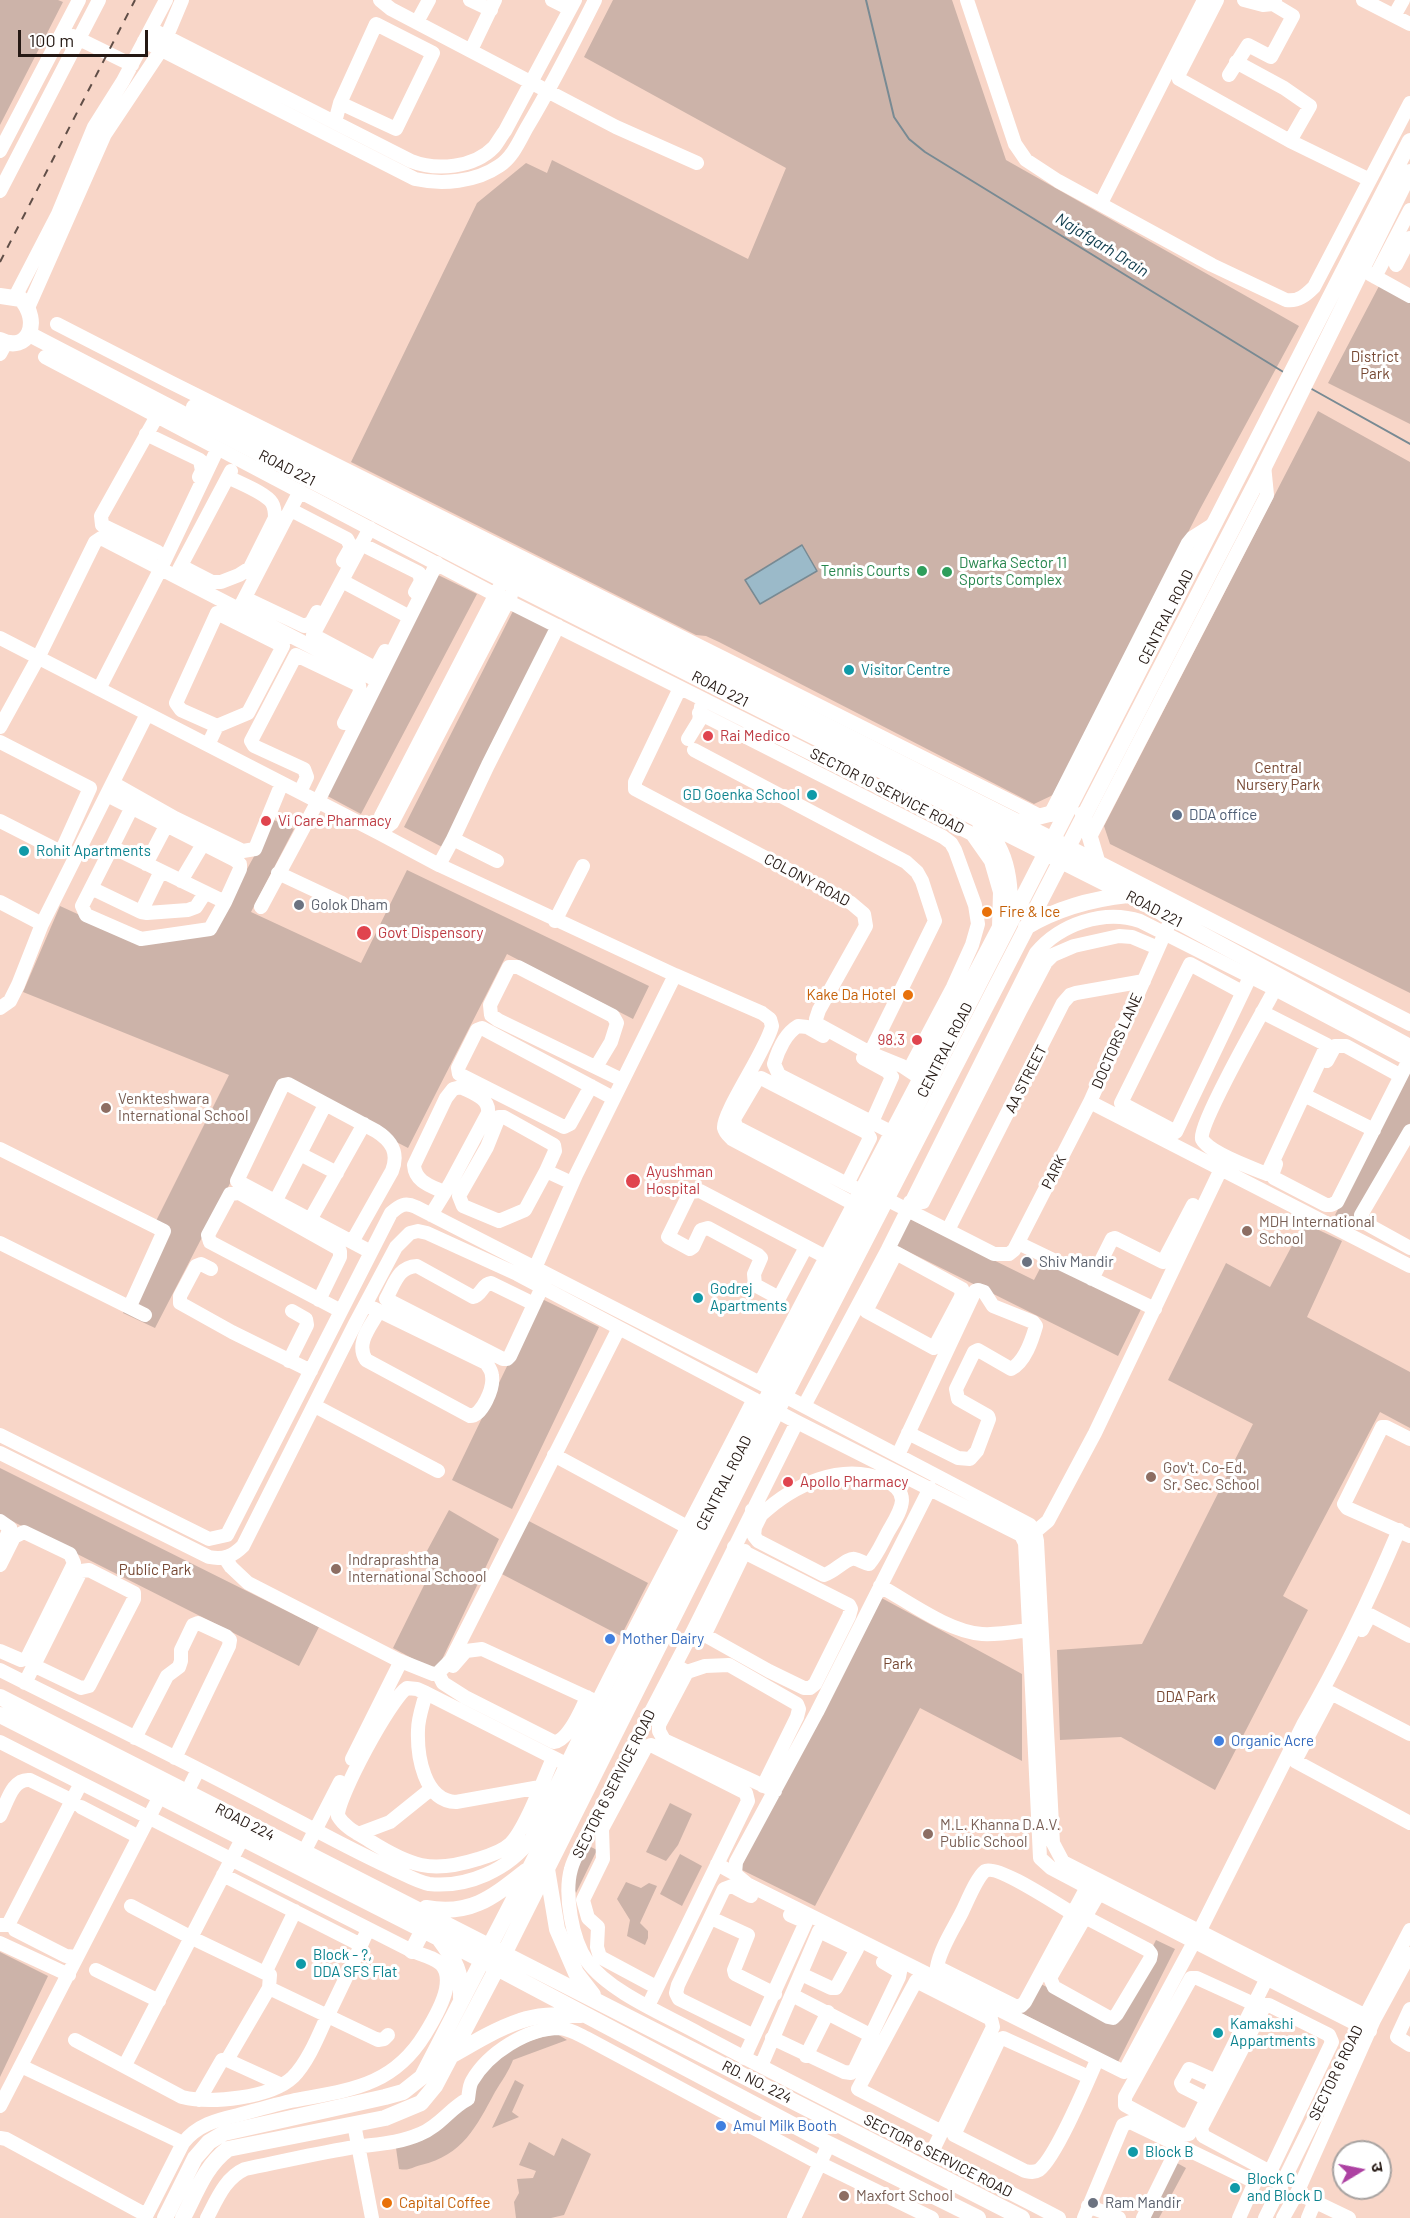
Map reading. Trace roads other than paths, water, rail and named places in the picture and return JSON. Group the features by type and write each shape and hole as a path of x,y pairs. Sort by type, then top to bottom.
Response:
{"main road":[{"name":"CENTRAL ROAD","path":"494,1957 548,1869 647,1670 772,1389 952,1026 1056,850 1264,465 1296,401 1312,350 1362,234 1410,141"},
{"name":"CENTRAL ROAD","path":"1076,811 1214,524 1282,391 1368,273 1410,172"},
{"path":"2,346 18,342 30,330 31,314 28,308 21,299 8,297"},
{"name":"ROAD 221","path":"30,330 866,771 1056,850 1098,864 1410,1023"},
{"name":"ROAD 221","path":"507,582 844,727 1018,822 1056,850 1129,895 1410,1047"},
{"path":"1018,822 1076,811 1090,837 1098,864"},
{"path":"976,817 998,847 1008,879 1010,904 1008,928"},
{"name":"CENTRAL ROAD","path":"772,1389 886,1198 1026,927 1056,850"},
{"path":"1026,927 1047,914 1071,905 1100,898 1129,895"},
{"name":"CENTRAL ROAD","path":"494,1957 530,1868 632,1651 765,1404"},
{"name":"ROAD 224","path":"0,1696 413,1906 494,1957"},
{"name":"ROAD 224","path":"0,1715 438,1938 494,1957"},
{"path":"413,1906 440,1910 471,1906 492,1898 530,1868"},
{"path":"548,1869 557,1929 576,1973 595,1999"},
{"path":"412,1951 423,1930"},
{"path":"438,1938 455,1962 460,1975 461,2002"},
{"path":"165,2218 195,2158 209,2142 224,2133 249,2120 403,2092 422,2077 461,2002 494,1957"},
{"path":"183,2218 207,2170 215,2159 228,2149 385,2118 421,2103 435,2086 451,2056 494,1957"},
{"name":"RD. NO. 224","path":"494,1957 595,1999 1023,2218"},
{"name":"RD. NO. 224","path":"494,1957 585,2015 829,2144 978,2218"},
{"path":"451,2056 520,2020 552,2015 585,2015"}],"street":[{"path":"0,151 80,0"},
{"path":"0,191 99,0"},
{"path":"8,297 58,214 94,127 132,65 166,0"},
{"path":"28,308 105,134 161,50 182,0"},
{"path":"380,0 384,5 548,92 616,127 697,164"},
{"path":"417,22 429,0"},
{"path":"471,0 493,5 471,50"},
{"path":"152,28 421,165 440,167 458,165 477,158 493,148 505,131 572,4 552,0"},
{"path":"144,41 416,179 428,182 459,180 487,173 501,166 510,156 548,92 595,0"},
{"path":"967,0 1015,144 1026,160 1058,181 1212,265 1291,301 1307,294 1314,287 1410,103"},
{"path":"1101,203 1203,0"},
{"path":"1217,0 1180,72 1179,79 1290,141 1370,180"},
{"path":"1229,75 1248,45 1271,57 1293,16 1274,2 1263,5 1244,0"},
{"path":"1364,0 1410,24"},
{"path":"1394,16 1403,0"},
{"path":"335,122 340,103 376,24 433,53 396,129 340,103"},
{"path":"64,30 132,65"},
{"path":"1236,62 1284,88 1310,106 1290,141"},
{"path":"1410,210 1368,273 1410,296"},
{"path":"1347,223 1362,234"},
{"path":"1396,265 1410,238"},
{"path":"57,324 844,727 1045,816 1188,543 1214,524"},
{"path":"45,357 437,563 507,582"},
{"path":"157,416 101,516 102,525 157,561"},
{"path":"99,689 157,561 202,471 200,460 146,434"},
{"path":"157,561 218,448"},
{"path":"178,571 238,458"},
{"path":"1090,837 1267,495 1264,465"},
{"path":"178,571 212,582 221,582 250,568 275,518 275,511 273,504 267,498 228,477"},
{"path":"242,604 300,491"},
{"path":"242,604 304,626 308,625 351,547 347,539 291,510"},
{"path":"311,640 370,528"},
{"path":"0,727 98,540 106,540 178,571 311,640 378,681"},
{"path":"311,640 373,667 378,664 421,581 419,573 361,544"},
{"path":"261,907 318,801 437,563"},
{"path":"342,581 404,614"},
{"path":"379,833 392,823 509,602 507,582"},
{"path":"379,833 381,816 507,582"},
{"name":"SECTOR 10 SERVICE ROAD","path":"509,602 681,688 701,706 866,771 972,834 991,861 1000,892 999,927 952,1026 914,1074 891,1132 826,1257 772,1389"},
{"path":"208,745 217,726 248,713 283,646 217,613 176,703 181,710 217,726"},
{"path":"439,866 558,626"},
{"path":"0,638 318,801 439,866 555,921 762,1013 770,1019 772,1026 753,1069 725,1121 727,1134 732,1139 854,1204"},
{"path":"300,792 307,777 304,769 254,746 251,741 296,654 358,685 360,692 344,723"},
{"name":"COLONY ROAD","path":"681,688 635,789 851,903 864,914 866,926 816,1019 820,1028 914,1074"},
{"path":"870,1053 935,921 917,872 906,862 691,744 699,721 701,706 951,843 975,905 978,924 972,945 914,1074"},
{"path":"0,1008 10,1001 18,985 42,924 147,714"},
{"path":"0,742 90,788 61,852 0,822"},
{"path":"110,789 243,851 255,849 282,783"},
{"path":"110,789 131,809 240,864 225,903 210,929 141,939 83,912 82,906 131,809"},
{"path":"146,864 166,826"},
{"path":"453,839 497,861"},
{"path":"181,881 202,844"},
{"path":"64,845 79,851"},
{"path":"112,847 225,903"},
{"path":"555,921 583,866"},
{"path":"141,912 161,871"},
{"path":"278,873 342,903"},
{"path":"91,888 141,912 188,910 196,907 205,893"},
{"path":"0,902 42,924"},
{"path":"1002,1032 1036,953 1056,933 1088,921 1118,916 1140,921 1410,1060 1337,1202 1331,1205 1272,1175 1308,1097 1335,1046 1346,1046 1401,1076"},
{"name":"DOCTORS LANE","path":"1090,1102 1171,918"},
{"path":"804,1406 892,1251 908,1206 1002,1032 1046,962 1058,951 1119,936 1132,937 1158,948"},
{"path":"1242,992 1190,964 1121,1103 1176,1132 1250,976"},
{"path":"596,1067 610,1042 617,1023 613,1016 518,967 509,967 490,1005 490,1015 622,1080"},
{"path":"372,1292 507,1359 510,1356 534,1305 536,1278 572,1183 675,975"},
{"name":"AA STREET","path":"948,1230 1063,1003 1070,995 1076,993 1144,981"},
{"path":"1262,1012 1327,1046 1267,1174 1226,1156 1208,1145 1201,1133 1213,1105 1262,1012 1275,989"},
{"path":"979,1019 1002,1032"},
{"path":"872,1122 892,1077 887,1071 807,1027 798,1026 792,1030 776,1055 774,1064 779,1075 891,1132"},
{"path":"591,1086 570,1124 564,1127 459,1074 458,1068 477,1030 482,1028 591,1086 613,1098"},
{"path":"847,1184 870,1138 866,1132 761,1078 757,1080 734,1119 736,1127 847,1184 861,1191"},
{"path":"352,1242 392,1171 396,1158 390,1142 364,1124 288,1084 281,1087 236,1179 241,1184 371,1252"},
{"path":"431,1215 444,1192 488,1113 489,1108 484,1100 461,1087 453,1089 446,1098 414,1165 415,1172 423,1182 444,1192"},
{"path":"1308,1097 1374,1130"},
{"path":"1090,1102 1410,1266"},
{"name":"PARK","path":"1018,1243 1090,1102"},
{"path":"275,1202 325,1105"},
{"path":"499,1117 504,1117 554,1145 555,1151 546,1171 525,1210 499,1221 463,1206 459,1196 487,1147 499,1117"},
{"path":"310,1220 364,1124"},
{"path":"1410,1131 1361,1215 1365,1223 1410,1248"},
{"path":"0,1149 162,1229 164,1233 129,1306"},
{"path":"300,1154 337,1173"},
{"path":"1035,1532 1048,1521 1095,1433 1221,1169"},
{"path":"546,1171 572,1183"},
{"path":"806,1247 779,1298 755,1285 754,1274 761,1258 758,1255 708,1228 701,1230 690,1249 668,1237 690,1192 695,1190 826,1257"},
{"path":"318,1300 340,1257 340,1251 335,1246 239,1193 230,1194 208,1235 210,1242 318,1300 341,1311"},
{"path":"886,1198 908,1206 994,1254 1009,1254 1018,1243 1155,1309"},
{"path":"0,1435 209,1539 218,1539 227,1535 391,1213 399,1206 408,1204 477,1238 536,1278 619,1328 797,1422 1022,1535 1025,1543 1040,1858 1051,1868 1093,1890 1197,1936 1267,1978 1367,2023"},
{"path":"1092,1279 1112,1239 1163,1262 1193,1205"},
{"path":"477,1238 488,1217"},
{"path":"0,1453 195,1551 209,1557 225,1558 235,1554 243,1546 365,1305 396,1247 405,1237 418,1231 536,1278 772,1389 1030,1525 1037,1541 1053,1843 1063,1862 1197,1936 1367,2023"},
{"path":"0,1243 145,1315"},
{"path":"861,1309 931,1347 934,1348 937,1344 961,1297 962,1288 892,1251"},
{"path":"211,1269 201,1264 196,1266 180,1296 180,1303 311,1371"},
{"path":"386,1299 401,1271 417,1266 472,1297 479,1295 486,1285 492,1283 534,1305"},
{"path":"898,1455 908,1433 975,1291 984,1292 993,1306 1033,1322 1036,1326 1032,1341 1017,1366 1011,1369 1005,1367 978,1350 974,1352 956,1389 958,1399 988,1416 989,1419 977,1451 970,1459 958,1458 908,1433"},
{"path":"365,1305 379,1311 486,1363 492,1373 493,1382 482,1410 475,1416 470,1416 366,1359 361,1352 361,1343 379,1311"},
{"path":"289,1361 308,1324 306,1318 291,1311"},
{"path":"225,1558 231,1568 248,1583 401,1661 433,1674 438,1672 451,1660 619,1328"},
{"path":"438,1672 443,1683 465,1697 554,1742 562,1740 632,1651 689,1528 765,1404"},
{"path":"315,1406 438,1471"},
{"path":"699,1632 769,1671 804,1688 810,1688 815,1684 849,1616 851,1609 849,1605 739,1549 797,1422"},
{"path":"821,1927 1124,2072 1197,1936 1304,1723 1405,1533 1347,1508 1344,1504 1382,1427 1410,1439"},
{"path":"554,1455 689,1528"},
{"path":"856,1472 890,1482 902,1491 903,1497 899,1512 869,1564 854,1558 848,1559 833,1573 824,1575 758,1540 754,1536 757,1513 785,1494 817,1480 845,1473 856,1472"},
{"path":"769,1789 817,1712 930,1488"},
{"path":"0,1521 9,1526 11,1530 0,1551"},
{"path":"0,1565 14,1537 24,1532 70,1554 74,1563 27,1658 21,1660 0,1651"},
{"name":"SECTOR 6 SERVICE ROAD","path":"739,1549 681,1669 666,1681 641,1744 582,1844 571,1869 567,1891 577,1940 586,1960 602,1978 648,2006 744,2058 1059,2218"},
{"path":"25,1683 81,1571 89,1570 134,1593 134,1599 89,1686 81,1688 35,1666"},
{"path":"880,1586 965,1631 984,1634 1029,1630"},
{"path":"1410,1636 1370,1615 1295,1761 1410,1823"},
{"path":"135,1738 167,1676 179,1667 181,1650 193,1625 198,1623 226,1636 230,1640 229,1646 175,1758"},
{"path":"449,1685 451,1668 466,1651 482,1649 592,1699"},
{"path":"304,1852 401,1661"},
{"path":"735,1874 736,1862 769,1789 799,1709 797,1704 729,1665 681,1669 659,1725 659,1731 664,1740 769,1789"},
{"path":"0,1670 334,1840 425,1883 447,1885 470,1882 524,1850 532,1838 560,1761 592,1699"},
{"path":"647,1670 666,1681"},
{"path":"407,1688 417,1689 560,1761 540,1787 510,1845 492,1854 459,1865 436,1868 410,1862 358,1834 344,1824 338,1816 340,1803 350,1781 395,1701 407,1688"},
{"path":"1331,1693 1410,1734"},
{"path":"426,1694 418,1728 419,1754 431,1789 437,1797 456,1802 540,1787"},
{"path":"0,1742 368,1929 435,1960 446,1968 447,1982 446,1992 428,2028 405,2061 371,2084 291,2102 249,2120 215,2121 190,2133 146,2217 128,2205 6,2139 0,2138"},
{"path":"648,2006 749,1796 651,1745 641,1744 602,1829 603,1859 583,1900 588,1918 598,1927 597,1947 600,1957 656,1987"},
{"path":"187,1792 198,1770"},
{"path":"0,1816 15,1785 25,1779 139,1837"},
{"path":"69,1975 0,1942 76,1804 81,1783"},
{"path":"358,1834 390,1822 431,1789"},
{"path":"0,2106 160,1796"},
{"path":"334,1840 344,1824"},
{"path":"125,2065 242,1839"},
{"path":"717,1864 857,1949 900,1972 872,2036 851,2073 806,2056 772,2038"},
{"path":"1079,1915 1050,1978 1050,1983 1107,2017 1113,2018 1139,1978 1151,1954 1148,1950 1079,1915 1007,1875 993,1869 982,1874 972,1891 937,1967 1015,2006 1021,2006 1079,1915 1093,1890"},
{"path":"224,1875 361,1945"},
{"path":"754,2036 679,1999 676,1993 678,1985 724,1889 732,1886 807,1919"},
{"path":"131,1906 190,1938 270,1975 269,1988 227,2060 222,2061 199,2100"},
{"path":"265,1973 295,1911"},
{"path":"711,1918 748,1935 735,1974 774,1994"},
{"path":"744,2058 807,1919"},
{"path":"7,1927 66,1956 77,1957"},
{"path":"761,2066 821,1927"},
{"path":"75,2040 182,2097 199,2100 245,2096 282,2085 296,2073 327,2017 368,1929"},
{"name":"SECTOR 6 ROAD","path":"1283,2218 1297,2193 1367,2023 1410,1930"},
{"path":"801,1974 831,1988 836,1988 857,1949"},
{"name":"SECTOR 6 ROAD","path":"1265,2218 1367,2023 1406,1972 1410,1954"},
{"path":"96,1970 159,2001"},
{"path":"1254,2004 1191,1977 1123,2103 1186,2136 1191,2131 1267,1978"},
{"path":"848,2110 914,1982 920,1981 993,2022 993,2027 938,2155"},
{"path":"269,1988 378,2040 388,2035"},
{"path":"792,1995 872,2036"},
{"path":"1270,2172 1332,2042 1329,2035 1265,2005 1201,2128 1201,2132 1203,2136 1270,2172 1285,2178"},
{"path":"1410,2009 1397,2037 1410,2045"},
{"path":"806,2056 828,2012"},
{"path":"207,2218 221,2191 234,2174 245,2169 359,2146 389,2144 423,2133 443,2121 456,2105 468,2099 471,2083 493,2056 526,2036 559,2028 568,2029 586,2038 819,2163 932,2218"},
{"path":"948,2134 999,2040 1003,2038 1089,2077"},
{"path":"227,2060 282,2085"},
{"path":"858,2089 1032,2173 1039,2170 1051,2154 1097,2060"},
{"path":"21,2066 183,2143"},
{"path":"1207,2099 1183,2087 1181,2083 1189,2069 1216,2081"},
{"path":"245,2096 249,2120"},
{"path":"1119,2218 1086,2212 1123,2125 1127,2122 1255,2182 1239,2218"},
{"path":"354,2124 372,2218"},
{"path":"794,2218 829,2144"},
{"path":"1143,2218 1179,2145"},
{"path":"1297,2193 1349,2218"},
{"path":"1308,2218 1315,2201"},
{"path":"121,2218 128,2205"}],"water":[{"path":"802,545 817,571 760,604 745,580"}],"waterway":[{"name":"Najafgarh Drain","path":"866,0 894,117 909,139 925,152 1285,373"},
{"name":"Najafgarh Drain","path":"1310,388 1410,444"}],"railway":[{"path":"0,262 135,0"}],"place":[{"name":"Tennis Courts","path":"922,571"},
{"name":"Dwarka Sector 11 Sports Complex","path":"947,572"},
{"name":"Visitor Centre","path":"849,670"},
{"name":"Rai Medico","path":"708,736"},
{"name":"GD Goenka School","path":"812,795"},
{"name":"DDA office","path":"1177,815"},
{"name":"Vi Care Pharmacy","path":"266,821"},
{"name":"Rohit Apartments","path":"24,851"},
{"name":"Golok Dham","path":"299,905"},
{"name":"Fire & Ice","path":"987,912"},
{"name":"Govt Dispensory","path":"364,933"},
{"name":"Kake Da Hotel","path":"908,995"},
{"name":"98.3","path":"917,1040"},
{"name":"Venkteshwara International School","path":"106,1108"},
{"name":"Ayushman Hospital","path":"633,1181"},
{"name":"MDH International School","path":"1247,1231"},
{"name":"Shiv Mandir","path":"1027,1262"},
{"name":"Godrej Apartments","path":"698,1298"},
{"name":"Gov't. Co-Ed. Sr. Sec. School","path":"1151,1477"},
{"name":"Apollo Pharmacy","path":"788,1482"},
{"name":"Indraprashtha International Schoool","path":"336,1569"},
{"name":"Mother Dairy","path":"610,1639"},
{"name":"Organic Acre","path":"1219,1741"},
{"name":"M.L. Khanna D.A.V. Public School","path":"928,1834"},
{"name":"Block - ?, DDA SFS Flat","path":"301,1964"},
{"name":"Kamakshi Appartments","path":"1218,2033"},
{"name":"Amul Milk Booth","path":"721,2126"},
{"name":"Block B","path":"1133,2152"},
{"name":"Block C and Block D","path":"1235,2188"},
{"name":"Maxfort School","path":"844,2196"},
{"name":"Capital Coffee","path":"387,2203"},
{"name":"Ram Mandir","path":"1093,2203"}],"park label":[{"name":"District Park","path":"1375,366"},
{"name":"Central Nursery Park","path":"1278,776"},
{"name":"Public Park","path":"155,1570"},
{"name":"Park","path":"898,1664"},
{"name":"DDA Park","path":"1186,1697"}]}
